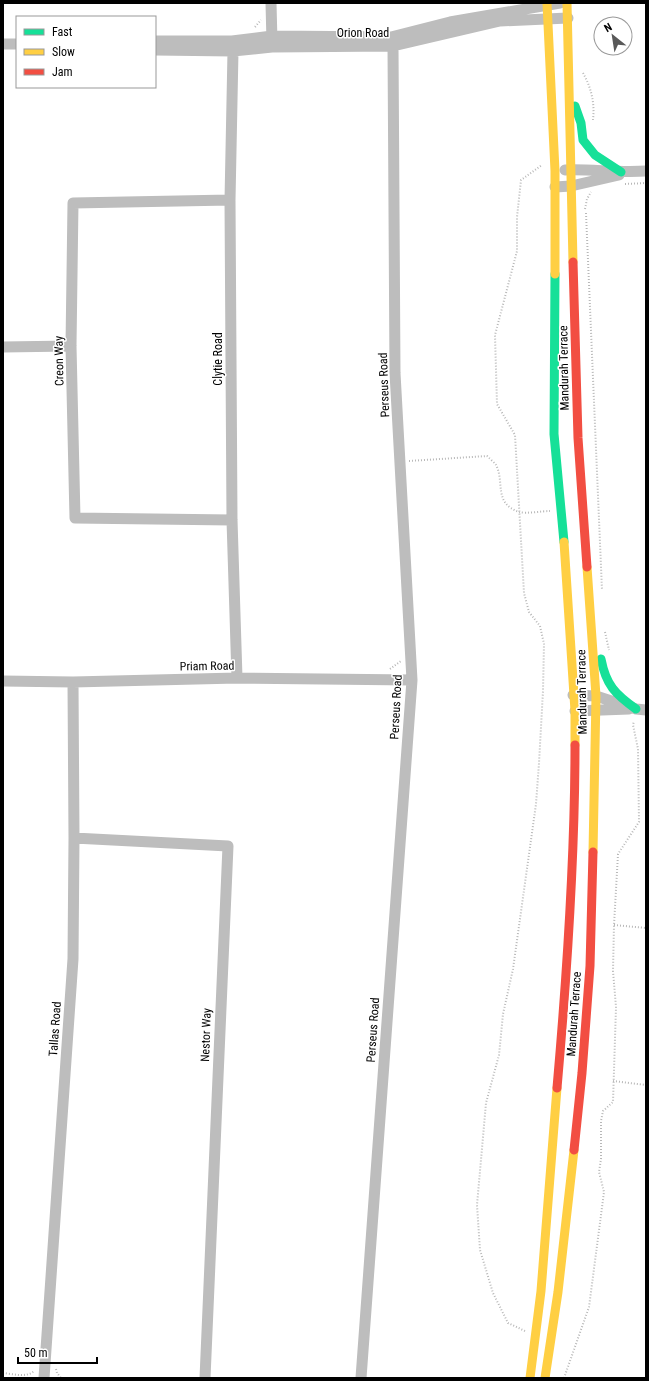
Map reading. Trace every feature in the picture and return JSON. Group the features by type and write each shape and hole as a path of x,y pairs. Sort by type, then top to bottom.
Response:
{"main road":[{"name":"Mandurah Terrace","path":"545,1378 558,1292 571,1185 582,1073 590,966 596,711 592,631 578,438 567,3"},
{"name":"Mandurah Terrace","path":"530,1378 541,1291 567,972 575,812 575,712 562,510 554,434 555,171 547,4"},
{"path":"570,93 581,123 583,140 595,155 624,172"},
{"path":"592,631 601,654 602,668 607,682 618,697 641,710"}],"street":[{"path":"271,3 266,20 272,41"},
{"name":"Orion Road","path":"392,42 450,22 547,4 560,3"},
{"name":"Orion Road","path":"156,50 233,46 272,41 392,42 500,21 568,18"},
{"name":"Orion Road","path":"156,41 233,46"},
{"name":"Perseus Road","path":"360,1378 412,680 396,373 392,42"},
{"path":"3,44 16,44"},
{"name":"Clytie Road","path":"233,46 230,200 232,520 236,678"},
{"path":"555,171 646,172"},
{"path":"555,187 571,186 624,172"},
{"name":"Creon Way","path":"230,200 73,203 71,346 75,518 232,520"},
{"path":"3,347 71,346"},
{"name":"Priam Road","path":"3,681 73,682 236,678 412,680"},
{"name":"Tallas Road","path":"44,1378 74,959 73,682"},
{"path":"574,695 596,696 641,710"},
{"path":"575,712 641,710"},
{"name":"Nestor Way","path":"74,838 228,846 205,1378"}],"path":[{"path":"581,70 588,81 594,101 593,125"},
{"path":"535,1335 508,1324 493,1293 480,1250 477,1205 486,1103 499,1055 503,1014 514,969 536,804 543,691 544,644 540,626 529,612 524,593 515,435 497,404 495,335 518,251 517,217 521,180 554,157"},
{"path":"597,180 598,188 591,192 587,199 585,209 602,590"},
{"path":"408,461 487,456 496,464 500,491 507,505 520,512 562,510"},
{"path":"604,629 610,651"},
{"path":"564,1378 589,1307 604,1192 599,1172 601,1159 601,1121 603,1110 613,1102 616,1007 613,971 618,854 639,822 638,749 633,725 641,710"},
{"path":"614,925 646,928"},
{"path":"613,1081 646,1085"}],"traffic: fast":[{"path":"575,106 581,123 583,140 595,155 621,172"},
{"path":"555,274 554,434 564,542"},
{"path":"601,659 606,676 612,688 622,699 636,709"}],"traffic: slow":[{"path":"547,3 555,171 555,274"},
{"path":"567,3 573,262"},
{"path":"564,542 575,711 575,745"},
{"path":"587,567 596,696 593,852"},
{"path":"530,1378 541,1291 557,1088"},
{"path":"545,1378 558,1292 574,1150"}],"traffic: jam":[{"path":"573,262 578,438 587,567"},
{"path":"557,1088 570,917 574,831 575,745"},
{"path":"574,1150 582,1073 590,966 593,852"}]}
